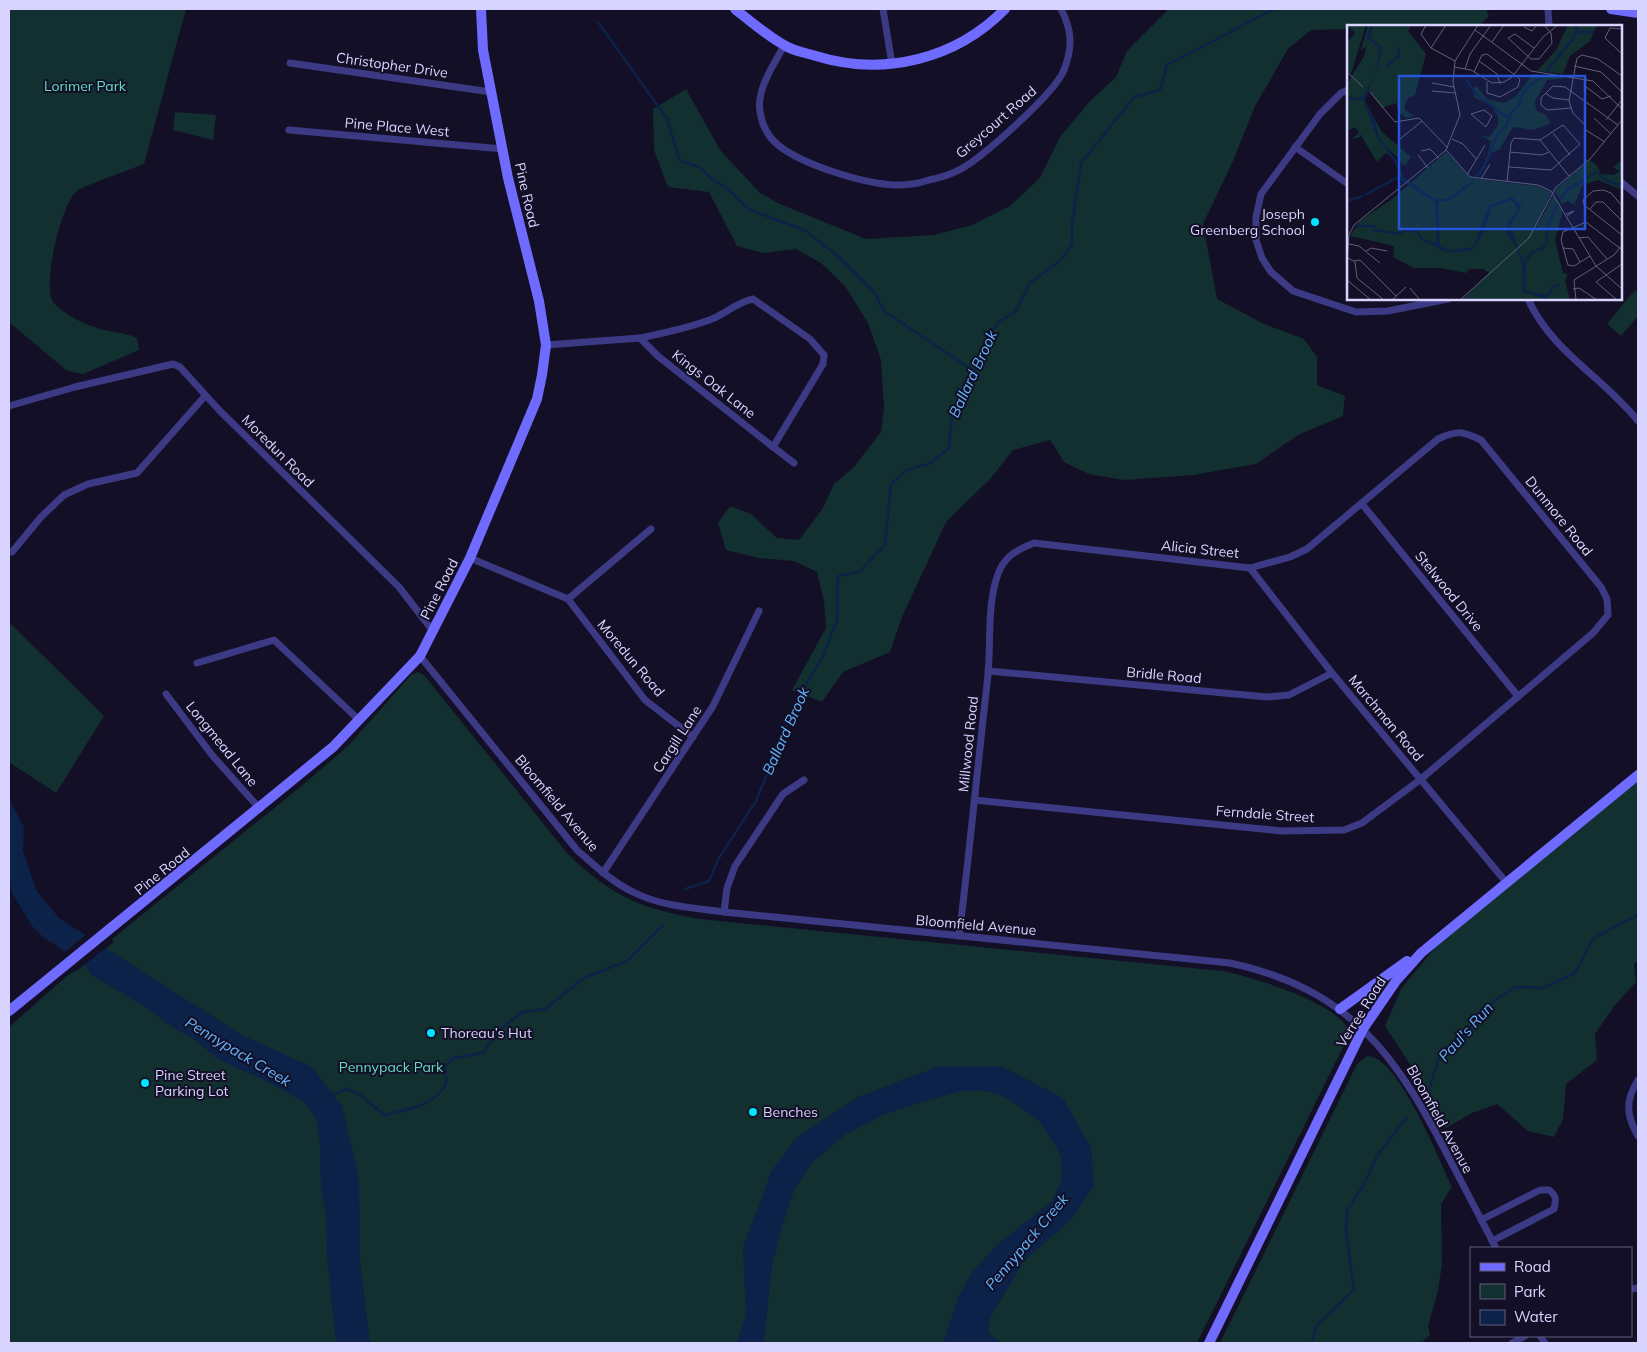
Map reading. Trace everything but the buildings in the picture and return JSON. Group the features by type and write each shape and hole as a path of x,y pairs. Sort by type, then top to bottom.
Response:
{"street":[{"name":"Pine Road","path":"9,1011 260,809 333,747 420,656 470,558 536,399 542,375 546,345 539,302 491,92 483,50 481,9"},
{"path":"735,9 784,46 840,62 860,65 892,64 920,59 950,48 970,37 1006,9"},
{"path":"883,9 892,64"},
{"name":"Greycourt Road","path":"784,46 762,92 759,111 765,130 777,144 828,169 862,181 900,186 929,180 960,170 994,143 1052,91 1064,71 1070,50 1070,26 1060,9"},
{"path":"1548,9 1549,25"},
{"path":"1610,9 1638,12"},
{"name":"Christopher Drive","path":"290,63 491,92"},
{"path":"1347,90 1341,93 1320,114 1261,194 1256,217 1256,240 1262,258 1270,272 1294,291 1356,312 1388,311 1443,300"},
{"name":"Pine Place West","path":"290,130 503,150"},
{"path":"1295,147 1347,183"},
{"path":"1622,183 1638,196"},
{"name":"Kings Oak Lane","path":"546,345 640,338 690,326 713,318 742,301 753,300 810,340 824,354 823,364 774,447"},
{"path":"1529,300 1544,326 1566,352 1623,402 1638,421"},
{"name":"Kings Oak Lane","path":"640,338 659,357 794,463"},
{"name":"Moredun Road","path":"9,406 76,387 173,364 180,367 205,396 399,587 433,632"},
{"path":"12,552 41,516 64,495 88,484 137,473 205,396"},
{"name":"Alicia Street","path":"1007,556 1034,543 1250,568 1290,557 1307,549 1438,439 1455,432 1469,434"},
{"name":"Dunmore Road","path":"1469,434 1481,440 1601,587 1607,599 1608,615 1601,624"},
{"name":"Stelwood Drive","path":"1362,504 1517,695"},
{"path":"568,599 651,529"},
{"name":"Millwood Road","path":"959,936 988,671 994,594 997,577 1007,556"},
{"name":"Moredun Road","path":"470,558 568,599 645,700 693,737"},
{"name":"Marchman Road","path":"1250,568 1332,673 1506,882"},
{"name":"Cargill Lane","path":"603,874 713,706 759,611"},
{"name":"Ferndale Street","path":"974,800 1282,831 1344,830 1362,823 1421,779 1517,695 1593,633 1601,624"},
{"path":"197,663 274,640 359,720"},
{"name":"Bloomfield Avenue","path":"420,656 576,850 603,874 632,892 654,900 724,912 1230,963 1256,968 1280,978 1340,1009 1363,1029 1400,1071 1424,1109 1495,1247"},
{"name":"Bridle Road","path":"988,671 1267,697 1289,695 1332,673"},
{"name":"Longmead Lane","path":"166,694 212,755 260,809"},
{"name":"Verree Road","path":"1209,1343 1363,1029 1391,988 1420,952 1638,774"},
{"path":"724,912 727,888 735,866 784,794 804,780"},
{"path":"1340,1009 1420,952"},
{"path":"1638,1080 1629,1097 1629,1121 1638,1136"},
{"path":"1481,1220 1540,1190 1549,1190 1554,1194 1556,1200 1554,1209 1492,1241"},
{"path":"1512,1343 1523,1337"}],"green space":[{"name":"Lorimer Park","path":"9,9 186,9 144,164 77,191 71,199 59,228 51,264 51,294 54,303 69,316 88,325 137,338 139,350 83,374 66,370 9,322"},
{"path":"1169,9 1486,9 1489,16 1480,25 1347,25 1347,29 1311,30 1288,49 1255,106 1233,161 1203,224 1217,299 1264,324 1304,339 1317,357 1317,385 1345,396 1343,416 1298,435 1256,464 1193,475 1125,480 1089,474 1064,462 1050,440 1013,450 991,478 946,522 902,617 890,652 843,672 822,702 792,690 826,628 824,601 817,572 794,561 758,558 726,550 718,523 730,506 751,514 777,538 799,540 823,508 834,484 853,468 881,432 884,407 881,360 868,323 845,286 821,263 796,249 763,253 737,246 709,192 668,187 654,150 653,109 686,89 720,150 760,193 780,204 866,239 934,235 972,225 1010,206 1040,178 1060,137 1091,100 1116,77 1127,51"},
{"path":"175,112 216,115 213,140 173,130"},
{"path":"1635,290 1638,293 1638,316 1621,336 1607,324"},
{"path":"9,622 104,716 56,793 9,762"},
{"name":"Pennypack Park","path":"418,672 424,675 567,853 599,881 632,900 649,907 687,917 709,920 1222,971 1292,992 1312,1001 1342,1021 1349,1031 1345,1043 1197,1343 9,1343 9,1027 68,975 79,969 114,942 112,939 348,746 411,675"},
{"path":"1638,781 1638,961 1634,964 1636,982 1615,1005 1595,1034 1597,1060 1566,1084 1563,1119 1554,1137 1528,1131 1497,1104 1472,1113 1446,1128 1421,1081 1385,1026 1401,989 1439,943"},
{"path":"1367,1056 1379,1060 1392,1072 1404,1090 1428,1133 1452,1187 1441,1204 1442,1264 1438,1291 1428,1326 1430,1335 1421,1343 1220,1343 1357,1064"}],"water":[{"name":"Pennypack Creek","path":"9,799 24,827 23,850 36,890 59,918 242,1035 312,1067 342,1106 359,1177 360,1261 370,1343 336,1343 327,1257 326,1215 321,1191 320,1144 316,1118 304,1102 260,1078 218,1059 195,1040 168,1024 141,1004 91,975 85,965 43,937 32,926 12,893 9,878"},
{"name":"Pennypack Creek","path":"939,1066 1001,1066 1063,1098 1091,1148 1094,1186 1071,1220 1024,1261 991,1316 988,1324 990,1334 1002,1343 943,1343 958,1297 973,1271 997,1245 1053,1200 1062,1178 1061,1159 1057,1148 1038,1120 1013,1102 997,1094 984,1091 960,1091 887,1113 846,1134 812,1163 795,1188 772,1265 764,1343 736,1343 746,1315 743,1247 772,1170 796,1138 858,1097"}],"pier":[{"path":"88,933 108,946 83,966 64,953"}],"waterway":[{"name":"Ballard Brook","path":"685,889 709,881 719,858 756,801 799,696 823,656 837,620 838,576 859,572 885,545 891,484 907,470 931,463 949,448 952,414 967,392 983,350 997,323 1015,312 1030,283 1061,260 1072,244 1072,224 1081,163 1134,97 1160,90 1167,65 1274,9"},
{"path":"598,22 667,119 680,161 700,167 711,179 727,188 748,209 806,231 839,257 875,293 884,311 975,372"},
{"name":"Paul's Run","path":"1429,1090 1438,1060 1459,1044 1469,1028 1495,1000 1515,987 1543,988 1575,973 1592,939 1638,915"},
{"name":"Ballard Brook","path":"331,1096 345,1089 358,1093 384,1115 420,1106 442,1090 446,1082 445,1066 453,1058 483,1053 497,1032 522,1012 545,1009 584,978 627,961 663,925"},
{"name":"Paul's Run","path":"1312,1343 1317,1325 1354,1290 1346,1231 1347,1211 1364,1184 1377,1156 1406,1118"}],"place":[{"name":"Joseph Greenberg School","path":"1315,222"},
{"name":"Thoreau’s Hut","path":"431,1033"},
{"name":"Pine Street Parking Lot","path":"145,1083"},
{"name":"Benches","path":"753,1112"}]}
